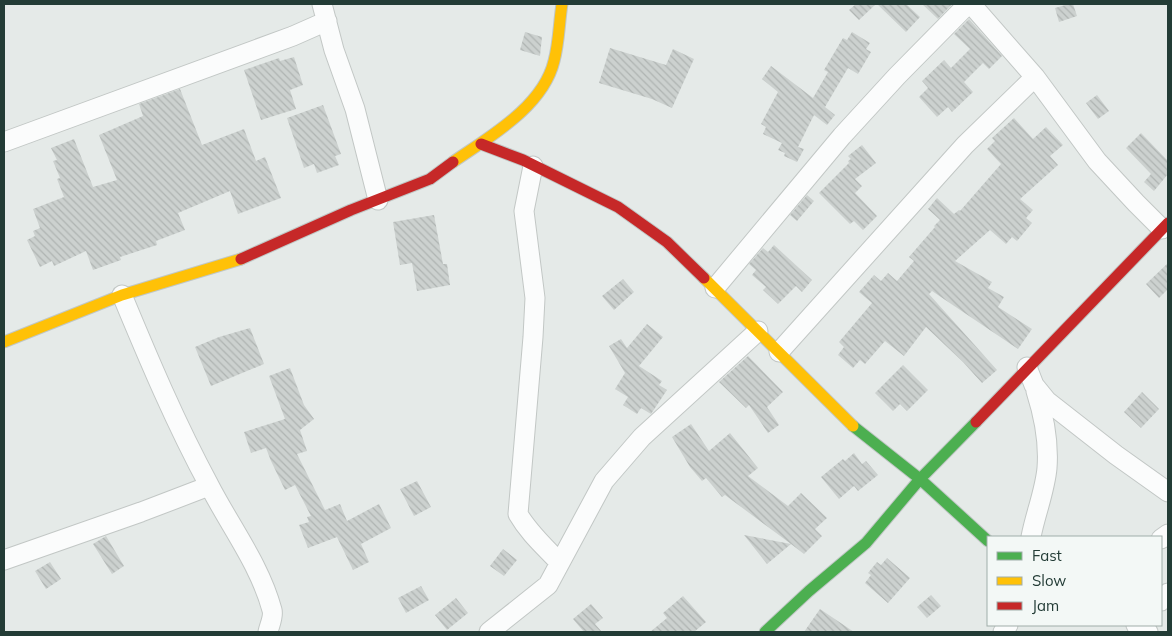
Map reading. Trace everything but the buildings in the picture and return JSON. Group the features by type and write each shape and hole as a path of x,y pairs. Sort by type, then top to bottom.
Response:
{"street":[{"path":"4,342 122,295 233,262 351,210 430,179 482,144 517,116 543,87 554,62 562,4"},
{"path":"715,288 842,136 897,76 969,4 1035,77 1097,162 1136,203 1165,226 920,479 866,543 809,591 765,632"},
{"path":"4,142 293,36 329,10 334,50 355,108 378,200"},
{"path":"778,352 965,145 1035,77"},
{"path":"482,144 534,166 618,207 667,242 845,420 920,479 987,540"},
{"path":"534,166 524,211 535,298 518,514 537,541 559,562"},
{"path":"122,295 147,355 209,486 240,538 260,578 273,613 268,632"},
{"path":"489,632 548,585 604,481 642,437 758,332"},
{"path":"1027,367 1034,385 1046,431 1047,469 1031,536"},
{"path":"1034,385 1048,401 1072,422 1168,492"},
{"path":"4,560 209,486"}],"traffic: fast":[{"path":"765,632 809,591 866,543 920,479 976,422"},
{"path":"853,426 920,479 987,540"}],"traffic: slow":[{"path":"453,162 513,119 539,93 548,78 554,61 562,4"},
{"path":"4,342 122,295 241,259"},
{"path":"704,278 853,426"}],"traffic: jam":[{"path":"481,144 523,160 618,207 667,242 704,278"},
{"path":"241,259 351,210 430,179 453,162"},
{"path":"976,422 1168,223"}]}
